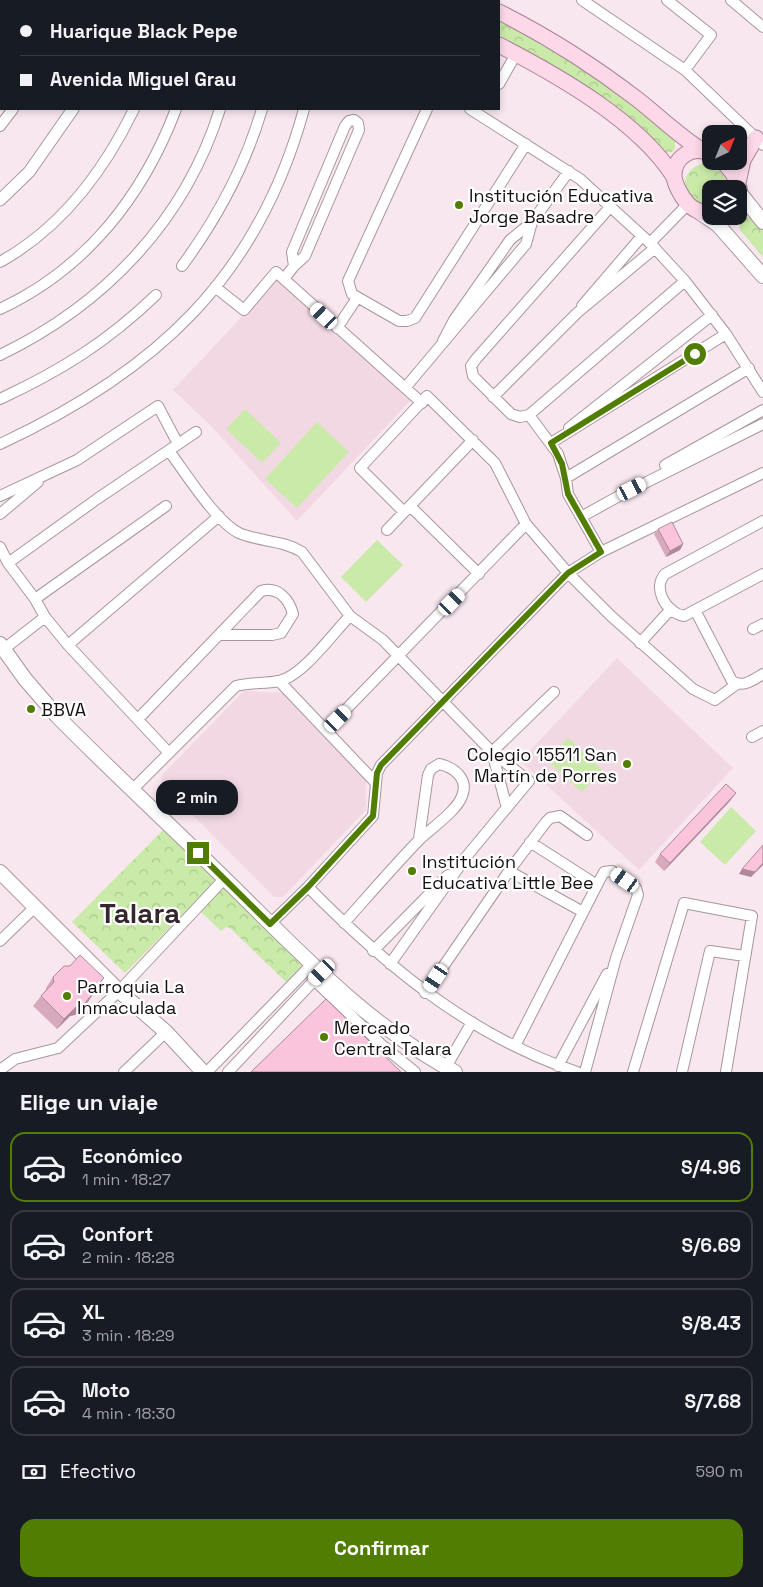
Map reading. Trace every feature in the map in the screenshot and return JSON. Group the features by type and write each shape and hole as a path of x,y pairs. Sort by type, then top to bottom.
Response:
{"main road":[{"path":"500,13 530,28 589,65 637,99 680,136 702,149"},
{"path":"500,46 576,89 641,138 666,164 692,207 718,225 763,276"},
{"path":"748,144 761,138"},
{"path":"740,180 743,160 761,138"},
{"path":"674,176 679,158 687,153 702,154"},
{"path":"722,170 730,180"},
{"path":"747,202 763,222"},
{"path":"692,207 702,212"},
{"path":"2,646 25,679 57,716 224,878 316,972 384,1025 450,1070"},
{"path":"0,872 119,991 166,1032 203,1072"}],"street":[{"path":"582,0 685,70 761,138"},
{"path":"667,0 710,35 685,70"},
{"path":"731,0 763,27"},
{"path":"500,82 516,54"},
{"path":"0,126 12,110"},
{"path":"0,200 29,172 72,110"},
{"path":"0,262 42,232 75,201 104,163 133,110"},
{"path":"0,309 17,301 56,275 107,228 152,166 176,110"},
{"path":"0,355 39,334 83,306 113,280 139,253 158,230 185,189 220,110"},
{"path":"182,266 219,213 244,162 262,110"},
{"path":"0,444 50,421 84,401 137,364 174,333 215,288 258,226 271,201 291,154 304,110"},
{"path":"427,110 348,281 352,294 399,320 407,321 415,318 526,144"},
{"path":"483,111 526,144 569,172 611,206 649,242 685,281 712,315 749,368 763,392"},
{"path":"284,279 305,256 359,130 358,124 354,120 349,121 341,135 292,252 294,266"},
{"path":"443,341 454,320 510,240 532,222 569,172"},
{"path":"611,206 471,366 473,376 493,397 511,414 520,417 528,415 685,281"},
{"path":"577,313 590,295 649,242 692,207"},
{"path":"405,388 526,244 532,222"},
{"path":"493,397 649,242"},
{"path":"215,288 244,310 276,272 422,403"},
{"path":"0,399 80,358 132,318 156,294"},
{"path":"337,328 358,298"},
{"path":"551,443 712,315"},
{"path":"551,443 726,334"},
{"path":"566,478 749,368"},
{"path":"479,574 360,468 427,396 496,463 526,524 568,573 640,643 693,689 715,700 737,684 744,684 763,674"},
{"path":"0,496 77,460 158,406 178,444"},
{"path":"618,496 656,470 763,410"},
{"path":"528,415 551,443 562,464 568,494 601,552"},
{"path":"581,517 618,496 763,424"},
{"path":"8,563 97,499 196,432"},
{"path":"387,530 473,440"},
{"path":"169,451 219,516 234,530 242,534 293,546 302,552 350,616 383,640 398,658 492,752 529,781 466,856 373,951"},
{"path":"0,514 48,473"},
{"path":"270,924 308,887 373,816 376,783 381,765 568,573 601,552 763,473"},
{"path":"35,599 166,506"},
{"path":"68,646 219,516"},
{"path":"763,522 665,574 660,580 658,587 671,609 676,614 684,616 763,574"},
{"path":"327,730 526,524"},
{"path":"0,547 8,563 68,646 169,753"},
{"path":"138,719 261,591 269,589 277,592 285,597 290,605 293,614 290,622 281,633 272,635 220,635"},
{"path":"640,643 671,609"},
{"path":"694,610 727,675 737,684"},
{"path":"2,646 45,616"},
{"path":"132,790 236,686 249,682 279,681 296,674 350,616"},
{"path":"753,629 763,624"},
{"path":"279,681 376,783"},
{"path":"492,752 554,692"},
{"path":"752,737 763,731"},
{"path":"492,752 507,808"},
{"path":"344,923 420,839 454,807 462,796 463,782 458,772 450,766 439,764 431,769 428,775 420,839"},
{"path":"426,993 509,871 546,822 556,816 565,818 587,835"},
{"path":"530,842 597,885"},
{"path":"390,964 466,856"},
{"path":"515,1046 597,885 604,872 609,870 638,890 638,895 616,958 585,1072"},
{"path":"509,871 583,912"},
{"path":"0,1070 15,1059 58,1048 119,991 224,878"},
{"path":"308,887 373,951 426,993 515,1046 558,1066 577,1072"},
{"path":"633,1072 684,903 752,916 726,1072"},
{"path":"1,939 36,906"},
{"path":"682,1072 710,951 744,956"},
{"path":"558,1066 616,958"},
{"path":"207,1072 316,972"},
{"path":"228,1072 316,972"},
{"path":"316,972 383,1046 415,1072"},
{"path":"584,1018 598,1022"},
{"path":"450,1070 472,1022"},
{"path":"130,1070 166,1032"}],"shaded area":[{"path":"278,278 284,279 411,400 297,521 210,425 173,390"},
{"name":"Colegio 15511 San Martín de Porres","path":"617,658 733,768 639,870 520,761"},
{"path":"244,691 284,693 366,774 366,810 283,897 274,897 162,784 161,776"}],"green space":[{"path":"500,18 568,59 612,89 675,140 675,149 672,152 662,153 558,71 500,36"},
{"path":"702,164 702,170 717,170 726,180 702,180 702,206 688,196 685,184 688,174"},
{"path":"747,217 754,218 763,229 763,257 740,230 739,226 747,225"},
{"path":"245,409 281,443 262,463 226,429"},
{"path":"317,422 349,452 297,508 265,479"},
{"path":"377,540 403,565 366,602 341,577"},
{"path":"568,738 602,770 582,792 548,761"},
{"path":"731,807 756,831 725,865 700,842"},
{"path":"172,821 221,876 125,973 72,922"},
{"path":"227,886 308,959 286,982 230,928 226,927 221,931 200,911 222,888"}],"building":[{"path":"672,522 683,544 670,551 658,529"},
{"path":"726,784 736,793 670,863 660,854"},
{"path":"763,845 763,863 755,872 742,869"},
{"name":"Parroquia La Inmaculada","path":"80,955 104,978 94,988 93,994 83,1005 78,1005 64,1019 41,996 54,982 53,977 64,966 70,966"},
{"name":"Mercado Central Talara","path":"326,999 401,1072 251,1072"}],"place":[{"name":"Institución Educativa Jorge Basadre","path":"459,205"},
{"name":"BBVA","path":"31,709"},
{"name":"Colegio 15511 San Martín de Porres","path":"627,764"},
{"name":"Institución Educativa Little Bee","path":"412,871"},
{"name":"Parroquia La Inmaculada","path":"67,996"},
{"name":"Mercado Central Talara","path":"324,1037"}],"district":[{"name":"Talara","path":"140,913"}],"route":[{"path":"198,853 270,924 308,887 373,816 377,773 381,765 568,573 601,552 568,494 562,464 551,443 695,354"}]}
